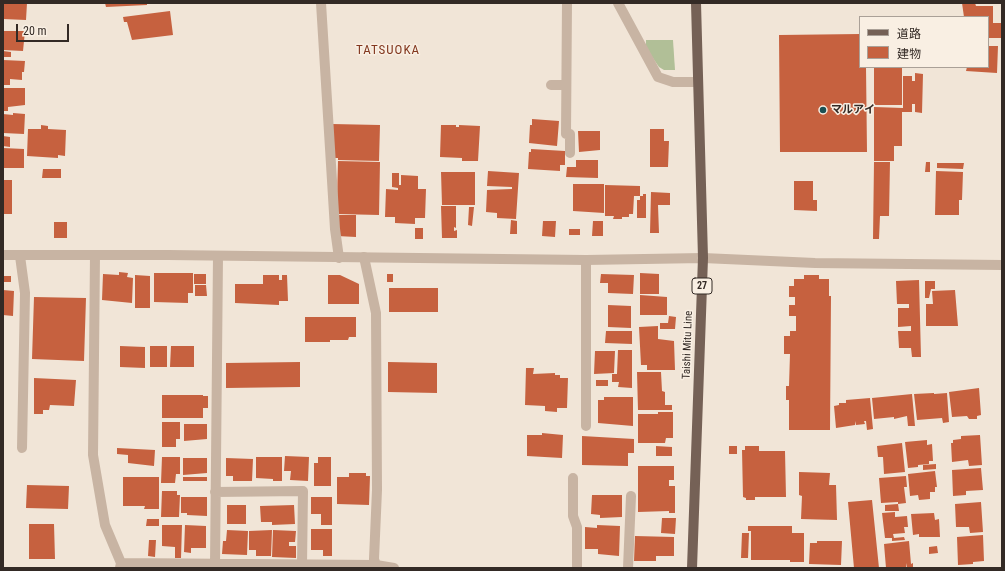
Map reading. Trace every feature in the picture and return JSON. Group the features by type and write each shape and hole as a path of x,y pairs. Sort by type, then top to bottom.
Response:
{"main road":[{"name":"Taishi Mitu Line","path":"692,568 703,258 696,3"}],"street":[{"path":"321,3 335,229 339,258"},
{"path":"567,3 566,134 570,134 570,153"},
{"path":"618,3 658,77 673,82 698,82"},
{"path":"551,85 566,84"},
{"path":"3,255 586,260 703,258 815,262 1002,265"},
{"path":"95,255 93,455 105,525 121,566 302,564 376,565 394,568"},
{"path":"20,256 25,293 22,448"},
{"path":"215,564 218,256"},
{"path":"364,257 376,313 376,490 374,559 376,565"},
{"path":"586,260 586,426"},
{"path":"573,478 573,516 577,527 577,568"},
{"path":"216,492 302,491 302,564"},
{"path":"628,568 632,496"}],"green space":[{"path":"646,40 673,40 675,70 664,70 659,67 646,48"}],"building":[{"path":"3,3 27,3 26,20 3,19"},
{"path":"105,3 147,3 147,5 106,7"},
{"path":"962,3 975,3 976,6 993,6 993,23 1002,23 1002,38 989,38 989,16 964,16"},
{"path":"170,11 173,35 132,40 127,22 124,22 123,17"},
{"path":"3,31 25,31 23,51 3,50"},
{"name":"マルアイ","path":"859,34 859,68 866,68 867,152 780,152 779,35"},
{"path":"989,46 998,46 997,73 966,71 967,68 989,68"},
{"path":"3,51 11,52 11,57 3,57"},
{"path":"3,60 25,61 24,72 22,72 22,80 10,79 10,85 3,85"},
{"path":"874,68 902,68 902,105 874,105"},
{"path":"915,73 923,74 922,113 915,112 915,104 912,104 912,112 902,112 902,146 894,146 894,161 874,161 874,107 903,108 903,76 912,76 912,81 915,81"},
{"path":"3,88 25,88 25,105 8,107 8,111 3,111"},
{"path":"13,113 25,114 24,134 3,133 3,114 13,115"},
{"path":"532,119 559,121 557,146 529,143 530,125 532,125"},
{"path":"332,124 380,125 379,161 338,160 338,158 335,158"},
{"path":"41,125 48,126 48,129 66,130 65,156 58,155 58,158 27,156 28,129 41,129"},
{"path":"441,125 456,125 456,127 459,127 459,125 480,126 478,161 462,161 462,158 440,157"},
{"path":"650,129 664,129 664,141 669,141 668,167 650,167"},
{"path":"578,131 600,131 600,150 579,152"},
{"path":"3,136 10,137 10,147 3,146"},
{"path":"3,148 24,149 24,168 3,168"},
{"path":"531,149 565,151 565,165 560,165 560,171 528,169 529,152 531,152"},
{"path":"576,160 598,160 598,178 566,177 567,167 576,167"},
{"path":"338,161 380,162 379,215 338,214"},
{"path":"874,162 890,162 889,216 880,216 879,239 873,239"},
{"path":"926,162 930,162 930,172 925,172"},
{"path":"937,163 964,163 963,169 937,168"},
{"path":"43,169 61,169 61,178 42,178"},
{"path":"488,171 519,173 516,219 497,218 497,213 486,212 487,190 512,189 512,187 487,186"},
{"path":"936,171 963,172 962,200 959,200 959,215 935,215"},
{"path":"441,172 475,172 475,205 442,205"},
{"path":"392,173 399,173 399,185 401,185 401,175 418,176 418,189 426,189 425,218 415,218 415,224 395,223 395,217 385,217 386,189 398,190 398,188 392,187"},
{"path":"3,180 12,180 12,214 3,214"},
{"path":"794,181 813,181 813,200 817,200 817,211 794,210"},
{"path":"573,184 604,184 604,213 573,211"},
{"path":"605,185 640,186 640,196 634,196 633,214 629,214 629,217 622,217 622,219 613,219 614,216 605,216"},
{"path":"651,192 670,193 670,205 658,205 659,233 650,233"},
{"path":"643,194 646,194 646,218 637,218 637,200 640,200 640,196 643,196"},
{"path":"441,206 456,206 456,228 454,227 454,231 457,230 457,238 442,238"},
{"path":"469,207 474,207 472,226 468,225"},
{"path":"338,215 356,215 356,237 337,236"},
{"path":"511,220 517,221 517,234 510,234"},
{"path":"543,221 556,221 555,237 542,236"},
{"path":"593,221 603,221 603,236 592,236"},
{"path":"54,222 67,222 67,238 54,238"},
{"path":"415,228 423,228 423,239 415,239"},
{"path":"569,229 580,229 580,235 569,235"},
{"path":"119,272 128,273 127,277 133,278 132,303 102,300 103,274 119,275"},
{"path":"154,273 193,273 193,293 188,293 188,303 154,302"},
{"path":"640,273 659,274 659,294 640,294"},
{"path":"194,274 206,274 206,284 194,284"},
{"path":"387,274 393,274 393,282 387,282"},
{"path":"601,274 634,275 633,294 608,293 608,283 600,283"},
{"path":"135,275 150,276 150,308 135,308"},
{"path":"263,275 279,275 279,280 282,280 282,275 287,275 288,301 279,301 279,305 235,303 235,284 263,284"},
{"path":"328,275 340,275 359,284 359,304 328,304"},
{"path":"804,275 819,275 819,279 829,279 829,296 831,296 830,430 789,430 789,400 786,400 786,386 789,386 790,354 784,354 784,336 790,336 790,331 796,331 796,316 789,316 789,305 795,305 795,297 789,297 789,286 794,286 794,279 804,279"},
{"path":"3,276 11,276 11,282 3,282"},
{"path":"919,280 921,357 912,357 911,348 899,348 898,331 911,331 911,326 898,327 898,308 909,308 909,304 897,304 896,281"},
{"path":"925,281 935,281 935,289 931,289 929,298 925,298"},
{"path":"195,285 206,285 207,296 195,296"},
{"path":"389,288 438,288 438,312 389,312"},
{"path":"3,290 14,291 13,316 3,315"},
{"path":"955,290 958,326 926,326 926,304 933,304 932,291"},
{"path":"640,295 667,297 667,315 640,315"},
{"path":"34,297 86,298 84,361 32,359"},
{"path":"608,305 631,306 631,328 608,327"},
{"path":"669,316 676,317 675,329 660,329 660,323 668,323"},
{"path":"305,317 356,317 356,337 349,337 348,340 330,340 330,342 305,342"},
{"path":"658,326 658,339 674,341 675,370 647,370 647,365 641,365 639,327"},
{"path":"606,331 632,331 632,344 605,343"},
{"path":"120,346 145,347 145,368 120,367"},
{"path":"150,346 167,346 167,367 150,367"},
{"path":"171,346 194,346 194,367 170,367"},
{"path":"618,350 632,350 632,388 618,387 619,382 612,382 612,374 617,374"},
{"path":"595,351 615,351 614,373 594,374"},
{"path":"300,362 300,387 226,388 226,363"},
{"path":"388,362 437,363 437,393 388,392"},
{"path":"526,368 534,368 533,374 555,373 555,375 560,375 560,378 568,378 567,408 557,408 557,412 545,411 545,406 525,405"},
{"path":"637,372 661,372 662,391 665,392 665,405 672,405 672,410 638,410"},
{"path":"34,378 76,380 74,406 50,405 49,410 43,410 43,414 34,414"},
{"path":"596,380 608,380 608,386 596,386"},
{"path":"979,388 981,415 977,416 977,419 969,419 967,416 952,417 949,392"},
{"path":"947,393 949,422 943,423 942,418 917,420 914,394"},
{"path":"912,394 915,426 908,426 907,416 894,419 894,417 874,419 872,398"},
{"path":"162,395 203,395 203,418 162,418"},
{"path":"203,396 208,396 208,408 203,408"},
{"path":"604,397 633,397 633,426 598,423 598,400 604,400"},
{"path":"870,398 873,429 867,430 866,421 864,421 865,424 856,425 856,421 855,425 836,428 834,406 839,405 839,403 846,403 846,400"},
{"path":"658,412 673,412 673,438 666,438 665,443 638,443 638,414 658,414"},
{"path":"162,422 180,422 180,439 176,439 176,447 162,447"},
{"path":"184,424 207,424 207,439 184,441"},
{"path":"542,433 563,435 562,458 527,456 527,435 542,435"},
{"path":"980,435 982,465 969,466 968,460 952,462 951,443 953,443 953,440 961,439 961,436"},
{"path":"582,436 634,439 634,453 628,453 628,466 582,465"},
{"path":"927,440 927,445 932,444 933,461 929,461 929,464 908,468 905,442"},
{"path":"902,443 905,472 884,474 883,457 878,457 877,446"},
{"path":"656,446 672,447 672,456 656,456"},
{"path":"729,446 737,446 737,454 729,454"},
{"path":"745,446 759,446 759,451 785,451 786,497 755,497 755,500 746,500 746,498 743,497 742,450 745,450"},
{"path":"117,448 155,450 154,466 128,463 128,455 117,454"},
{"path":"285,456 309,457 308,481 290,480 291,471 284,471"},
{"path":"162,457 180,457 180,474 176,474 175,483 161,483"},
{"path":"256,457 282,457 282,481 256,478"},
{"path":"318,457 331,457 331,486 314,486 314,463 318,463"},
{"path":"183,458 207,458 207,473 183,475"},
{"path":"226,458 253,459 252,481 233,481 233,476 226,476"},
{"path":"936,464 936,469 923,470 923,465"},
{"path":"638,466 674,466 674,480 669,480 669,486 675,486 675,513 669,513 669,511 638,512"},
{"path":"981,468 983,490 966,491 966,495 953,496 952,470"},
{"path":"935,471 937,487 935,487 935,492 930,492 930,499 919,500 918,495 910,496 908,474"},
{"path":"799,472 830,473 829,485 836,485 837,520 801,519 802,496 799,495"},
{"path":"349,473 366,473 366,476 370,476 369,505 337,504 337,477 349,477"},
{"path":"906,476 907,487 904,487 906,503 881,503 879,478"},
{"path":"123,477 159,477 159,509 144,509 145,506 123,506"},
{"path":"183,477 207,477 207,481 183,481"},
{"path":"27,485 69,486 68,509 26,508"},
{"path":"162,491 177,491 177,495 180,495 179,517 161,517"},
{"path":"592,495 622,495 622,517 600,518 600,515 591,514"},
{"path":"181,497 207,497 207,516 187,515 187,513 181,513"},
{"path":"311,497 332,497 332,525 321,525 321,514 311,514"},
{"path":"872,500 879,568 854,568 848,502"},
{"path":"981,502 983,532 970,533 969,527 956,527 955,504"},
{"path":"898,504 899,511 885,511 885,505"},
{"path":"227,505 246,505 246,524 227,524"},
{"path":"294,505 295,524 272,525 272,522 261,522 260,506"},
{"path":"895,512 895,517 907,516 908,527 904,527 905,533 893,534 894,538 904,537 905,540 892,541 892,538 885,538 882,513"},
{"path":"934,513 935,520 939,519 940,537 919,537 919,534 913,535 911,514"},
{"path":"662,518 676,518 675,534 661,533"},
{"path":"147,519 159,519 159,526 146,526"},
{"path":"29,524 54,524 55,559 29,559"},
{"path":"162,525 182,525 181,558 175,558 175,547 162,546"},
{"path":"185,525 206,526 206,548 191,548 191,553 184,552"},
{"path":"597,525 620,526 619,556 598,554 598,549 585,549 585,527 597,528"},
{"path":"748,526 792,526 792,533 804,533 804,562 790,562 790,560 751,560 751,531 748,531"},
{"path":"311,529 332,529 332,556 323,556 323,550 311,550"},
{"path":"227,530 248,531 247,555 222,554 223,541 226,541"},
{"path":"272,530 271,556 256,556 256,550 249,550 249,531"},
{"path":"273,530 296,531 295,542 289,542 289,546 296,546 296,558 272,557"},
{"path":"742,533 749,533 748,558 741,558"},
{"path":"983,535 984,561 973,562 973,564 958,565 957,537"},
{"path":"635,536 674,537 674,556 656,556 656,561 634,561"},
{"path":"149,540 156,540 155,557 148,556"},
{"path":"817,541 842,541 841,565 809,564 810,543 817,543"},
{"path":"909,541 911,564 913,563 913,568 907,568 906,563 906,568 886,568 884,544"},
{"path":"937,546 938,553 929,554 929,547"}],"place":[{"name":"マルアイ","path":"823,110"}],"district":[{"name":"TATSUOKA","path":"388,51"}]}
